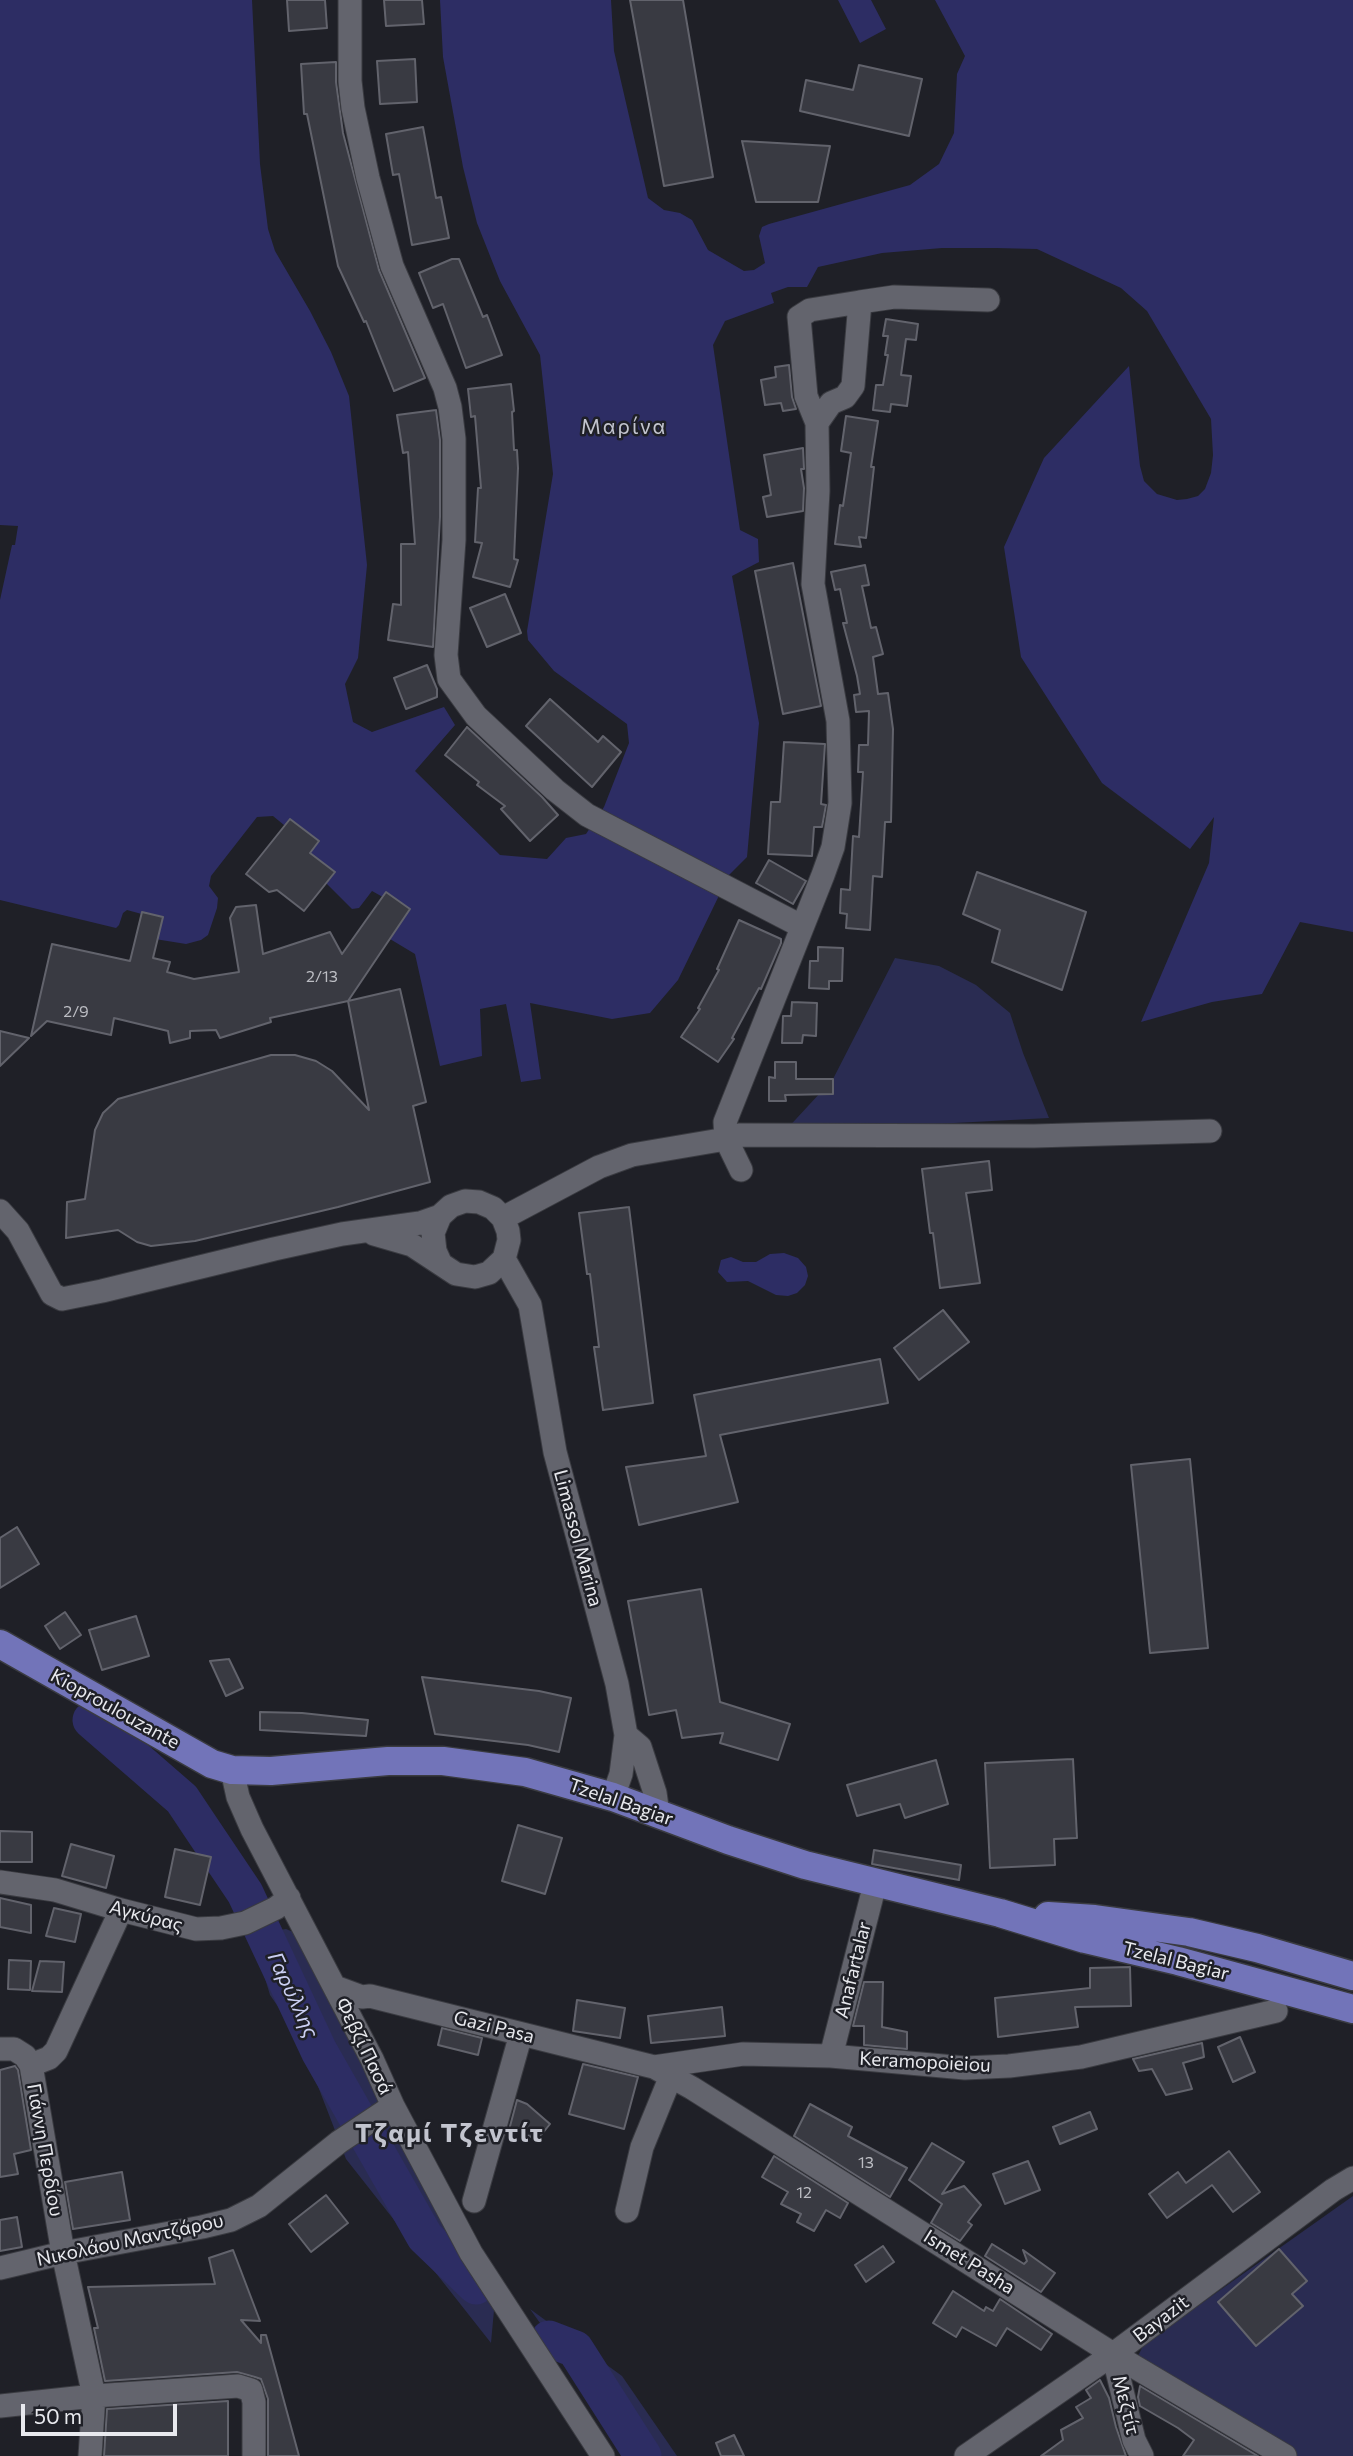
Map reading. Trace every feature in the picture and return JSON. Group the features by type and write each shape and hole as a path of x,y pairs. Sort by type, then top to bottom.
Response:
{"main road":[{"name":"Kioproulouzante","path":"0,1644 212,1764 232,1770"},
{"name":"Tzelal Bagiar","path":"232,1770 271,1771 388,1761 443,1761 525,1772 613,1797 804,1865 1000,1913 1085,1939 1266,1984 1353,2009"},
{"name":"Tzelal Bagiar","path":"1000,1913 1094,1919 1189,1933 1257,1948 1353,1976"}],"street":[{"path":"350,0 350,81 368,178 392,266 445,388 450,407 454,439 454,540 446,655 449,679 476,716 555,790 587,816 801,926"},
{"path":"741,1170 726,1139 725,1122 833,847 840,803 838,721 813,584 818,491 817,423 806,396 799,317 810,310 894,297 988,300"},
{"path":"817,423 831,403 845,397 853,386 860,302"},
{"path":"503,1218 574,1179 632,1155 726,1139 739,1144 1036,1147 1209,1137"},
{"path":"0,1211 18,1231 52,1294 62,1299 342,1234 420,1223 440,1216 453,1205 470,1201 489,1205 503,1218 509,1240 504,1258 488,1273 469,1277 450,1271 412,1245 364,1232"},
{"path":"440,1216 433,1239 440,1262"},
{"name":"Limassol Marina","path":"504,1258 530,1305 555,1452 617,1684 626,1734 640,1747 655,1793 658,1814"},
{"path":"613,1797 621,1774 626,1734"},
{"name":"Φεβζί Πασά","path":"232,1770 244,1811 282,1903 335,1987 372,2059 385,2112 471,2253 603,2456"},
{"name":"Αγκύρας","path":"0,1882 55,1890 196,1929 245,1923 282,1903"},
{"name":"Anafartalar","path":"831,2056 875,1884"},
{"path":"31,2066 49,2058 56,2051 121,1910"},
{"name":"Gazi Pasa","path":"335,1987 362,1997 370,1996 662,2072"},
{"name":"Keramopoieiou","path":"662,2072 743,2054 831,2056 965,2068 1009,2066 1081,2057 1276,2011"},
{"path":"474,2201 521,2034"},
{"name":"Γιάννη Περδίου","path":"0,2049 14,2049 25,2056 31,2066 62,2253 94,2396 90,2456"},
{"path":"626,2211 662,2072"},
{"name":"Ismet Pasha","path":"662,2072 1114,2354 1286,2456"},
{"name":"Νικολάου Μαντζάρου","path":"0,2268 231,2220 259,2206 339,2142 385,2112"},
{"name":"Bayazit","path":"966,2456 1114,2354 1333,2190 1353,2178"},
{"name":"Μεζτίτ","path":"1114,2354 1134,2440 1142,2456"},
{"path":"0,2406 238,2386 251,2390 254,2402 254,2456"}],"shaded area":[{"path":"0,0 252,0 260,164 268,229 275,251 331,352 349,396 367,565 358,658 345,684 353,722 372,732 444,707 455,725 415,771 500,855 547,859 566,838 586,834 604,807 629,743 627,724 554,671 528,640 527,631 553,474 540,355 500,281 477,223 463,167 443,57 440,0 611,0 614,51 648,198 664,210 680,213 692,220 708,250 744,271 754,270 765,263 759,236 762,227 910,185 939,164 954,133 957,74 965,56 935,0 1353,0 1353,932 1300,922 1262,994 1212,1002 1141,1022 1209,863 1214,817 1190,849 1102,783 1021,657 1004,547 1044,458 1129,366 1140,466 1144,481 1157,494 1177,500 1187,499 1198,496 1205,489 1211,473 1213,455 1211,419 1147,311 1121,288 1037,249 996,248 942,248 882,253 818,267 807,287 788,287 771,293 774,303 725,321 713,345 740,530 758,539 759,562 732,576 759,723 747,857 729,875 678,980 650,1013 612,1019 530,1003 541,1079 521,1082 506,1004 480,1009 482,1056 440,1066 415,954 390,939 389,931 399,906 372,891 359,908 352,909 327,884 301,839 273,816 257,817 211,876 209,886 218,898 217,908 208,935 201,940 186,944 155,939 149,916 127,910 116,928 0,900 0,600 18,526 0,525"},
{"path":"838,0 871,0 886,29 860,43"},
{"path":"895,958 939,966 976,985 1010,1013 1049,1118 784,1132 833,1079"},
{"path":"784,1253 798,1258 806,1267 808,1276 805,1285 797,1293 788,1296 776,1295 748,1281 727,1282 718,1272 721,1260 731,1257 743,1262 756,1262 770,1254"},
{"path":"286,1929 298,1934 495,2299 491,2343 346,2159 299,2037 270,1995 252,1935"},
{"path":"1353,2196 1353,2456 1293,2456 1136,2360 1144,2344"},
{"path":"530,2309 622,2376 677,2456 626,2456 597,2403"}],"building":[{"path":"287,0 325,0 327,28 289,31"},
{"path":"384,0 422,0 424,24 386,26"},
{"path":"630,0 683,0 713,177 664,186"},
{"path":"415,59 417,102 380,104 377,61"},
{"path":"336,62 343,133 379,270 425,378 394,391 366,321 364,322 338,266 307,114 304,114 301,64"},
{"path":"859,65 922,79 909,136 800,111 806,80 853,90"},
{"path":"423,127 436,198 441,197 449,238 412,245 399,174 393,175 386,134"},
{"path":"742,141 830,146 818,202 756,202"},
{"path":"452,259 459,259 483,317 487,315 502,355 466,368 443,304 433,308 419,273"},
{"path":"886,319 918,324 916,340 906,339 901,375 911,376 907,406 891,404 890,412 873,410 876,385 883,385 888,355 885,355 888,336 883,336"},
{"path":"789,365 796,409 783,411 781,403 765,405 761,380 776,377 775,367"},
{"path":"511,384 514,450 517,450 518,468 514,559 518,560 510,587 473,577 482,543 475,542 478,488 481,488 475,416 471,417 468,389"},
{"path":"436,410 440,440 440,517 433,647 388,640 393,604 401,605 401,544 415,544 408,452 403,453 397,415"},
{"path":"846,416 878,421 871,467 874,467 866,538 859,537 861,547 835,544 851,453 841,451"},
{"path":"803,448 803,511 767,517 763,497 771,495 764,455"},
{"path":"793,563 821,706 783,714 755,571"},
{"path":"865,565 869,585 862,586 871,628 876,627 883,654 873,657 878,694 888,693 893,729 891,822 885,822 882,877 873,876 870,930 846,928 847,914 840,913 841,889 850,890 853,836 859,837 863,772 858,772 859,745 868,745 869,711 856,712 854,695 860,694 857,676 843,623 847,623 840,589 835,590 831,572"},
{"path":"505,594 521,633 487,647 470,608"},
{"path":"427,665 437,689 437,697 406,709 394,678"},
{"path":"550,699 598,742 603,736 621,752 592,787 526,726"},
{"path":"467,727 558,815 530,841 501,809 505,806 477,785 479,782 445,755"},
{"path":"784,742 825,744 821,804 826,805 822,827 814,827 812,856 768,854 771,802 780,802"},
{"path":"290,819 319,841 310,853 335,872 304,911 277,890 269,892 246,874"},
{"path":"769,860 806,881 793,904 756,883"},
{"path":"977,872 1086,912 1062,990 992,962 1000,930 963,914"},
{"path":"386,892 410,909 348,1001 270,1018 271,1022 220,1038 216,1030 190,1031 190,1038 170,1043 168,1031 114,1018 111,1035 47,1021 31,1036 52,944 130,961 142,912 163,917 153,958 170,962 167,972 194,979 239,972 230,918 236,907 256,905 263,954 330,932 342,954"},
{"path":"739,920 781,939 781,943 761,989 759,988 732,1038 734,1039 718,1062 681,1037 700,1009 698,1008 719,970 717,969"},
{"path":"818,947 843,948 842,981 829,981 829,989 809,988 810,961 818,961"},
{"path":"400,989 426,1102 413,1106 430,1182 195,1241 151,1246 137,1242 118,1230 66,1238 67,1202 85,1199 95,1130 103,1113 118,1099 271,1055 295,1055 316,1061 332,1071 369,1110 348,1001"},
{"path":"792,1002 817,1003 816,1036 803,1035 802,1043 782,1043 783,1016 791,1016"},
{"path":"0,1031 29,1038 0,1066"},
{"path":"775,1062 796,1062 796,1079 833,1079 833,1094 785,1095 786,1101 769,1101 769,1077 775,1078"},
{"path":"989,1161 992,1190 966,1193 980,1283 940,1288 922,1169"},
{"path":"629,1207 653,1403 603,1410 594,1347 599,1347 579,1213"},
{"path":"943,1310 969,1342 919,1380 894,1348"},
{"path":"880,1359 888,1403 720,1435 738,1502 639,1525 626,1467 706,1456 694,1395"},
{"path":"1190,1459 1208,1648 1150,1653 1131,1465"},
{"path":"17,1527 39,1564 0,1588 0,1538"},
{"path":"701,1589 720,1702 790,1724 778,1760 720,1743 723,1733 682,1738 676,1710 649,1715 628,1601"},
{"path":"65,1612 81,1635 60,1649 45,1626"},
{"path":"136,1616 149,1656 102,1670 89,1630"},
{"path":"229,1659 243,1688 226,1696 210,1661"},
{"path":"422,1677 539,1691 571,1698 559,1752 528,1745 435,1734"},
{"path":"260,1712 302,1713 368,1720 366,1736 260,1730"},
{"path":"1073,1759 1077,1838 1054,1839 1055,1865 990,1868 985,1763"},
{"path":"936,1760 948,1804 905,1818 900,1804 857,1816 847,1785"},
{"path":"518,1825 562,1838 545,1894 502,1881"},
{"path":"0,1831 32,1832 32,1862 0,1862"},
{"path":"71,1844 114,1856 106,1888 62,1876"},
{"path":"175,1849 211,1857 200,1905 165,1897"},
{"path":"874,1850 961,1865 959,1880 872,1864"},
{"path":"0,1898 31,1905 31,1933 0,1927"},
{"path":"54,1908 81,1914 75,1942 46,1936"},
{"path":"9,1960 31,1961 30,1990 8,1989"},
{"path":"40,1961 64,1962 62,1992 32,1991"},
{"path":"1130,1967 1131,2006 1075,2007 1078,2027 998,2037 995,1998 1090,1988 1090,1968"},
{"path":"864,1982 883,1982 882,2027 907,2032 907,2049 864,2045 864,2026 853,2026"},
{"path":"577,2000 625,2008 620,2038 573,2031"},
{"path":"722,2007 725,2036 651,2043 648,2016"},
{"path":"442,2028 482,2038 478,2055 438,2045"},
{"path":"1240,2037 1255,2072 1233,2082 1218,2047"},
{"path":"1202,2043 1204,2057 1183,2063 1192,2089 1166,2095 1152,2069 1139,2071 1133,2059"},
{"path":"583,2064 638,2077 624,2129 569,2114"},
{"path":"15,2066 18,2070 31,2150 14,2154 18,2174 0,2177 0,2070"},
{"path":"517,2100 527,2104 550,2124 538,2139 509,2130"},
{"path":"810,2104 852,2127 848,2136 907,2168 890,2197 794,2136"},
{"path":"1090,2112 1097,2129 1060,2144 1053,2127"},
{"path":"932,2143 964,2162 942,2194 964,2186 981,2205 968,2222 972,2225 960,2241 931,2223 942,2204 909,2180"},
{"path":"1229,2151 1260,2192 1233,2212 1212,2185 1167,2218 1149,2194 1178,2172 1186,2183"},
{"path":"774,2156 848,2203 840,2218 826,2210 814,2231 797,2222 801,2214 781,2204 788,2192 762,2177"},
{"path":"1028,2161 1040,2190 1005,2204 993,2174"},
{"path":"122,2172 130,2220 73,2229 65,2182"},
{"path":"326,2195 348,2223 311,2252 289,2224"},
{"path":"17,2217 22,2247 0,2251 0,2220"},
{"path":"992,2244 1024,2264 1027,2261 1023,2250 1055,2273 1041,2292 985,2256"},
{"path":"883,2246 894,2262 866,2282 855,2265"},
{"path":"1279,2249 1307,2281 1292,2294 1303,2306 1256,2346 1218,2302"},
{"path":"233,2250 260,2321 241,2320 261,2343 261,2335 266,2335 299,2456 268,2456 268,2399 261,2379 237,2372 105,2381 94,2328 98,2328 88,2287 215,2284 209,2258"},
{"path":"953,2291 984,2311 986,2307 993,2311 1000,2299 1052,2334 1041,2350 1007,2328 996,2346 962,2327 956,2337 933,2323"},
{"path":"1100,2380 1109,2398 1126,2456 1041,2456 1063,2440 1061,2430 1083,2418 1076,2407 1091,2398 1086,2390"},
{"path":"1140,2386 1258,2456 1183,2456 1194,2440 1140,2406"},
{"path":"228,2401 228,2456 104,2456 107,2409"},
{"path":"734,2435 744,2456 721,2456 716,2443"}],"waterway":[{"name":"Γαρύλλης","path":"91,1720 182,1799 245,1893 319,2051 425,2237 476,2286"},
{"name":"Γαρύλλης","path":"549,2339 575,2349 643,2456"}],"district":[{"name":"Μαρίνα","path":"624,427"},
{"name":"Τζαμί Τζεντίτ","path":"450,2133"}]}
